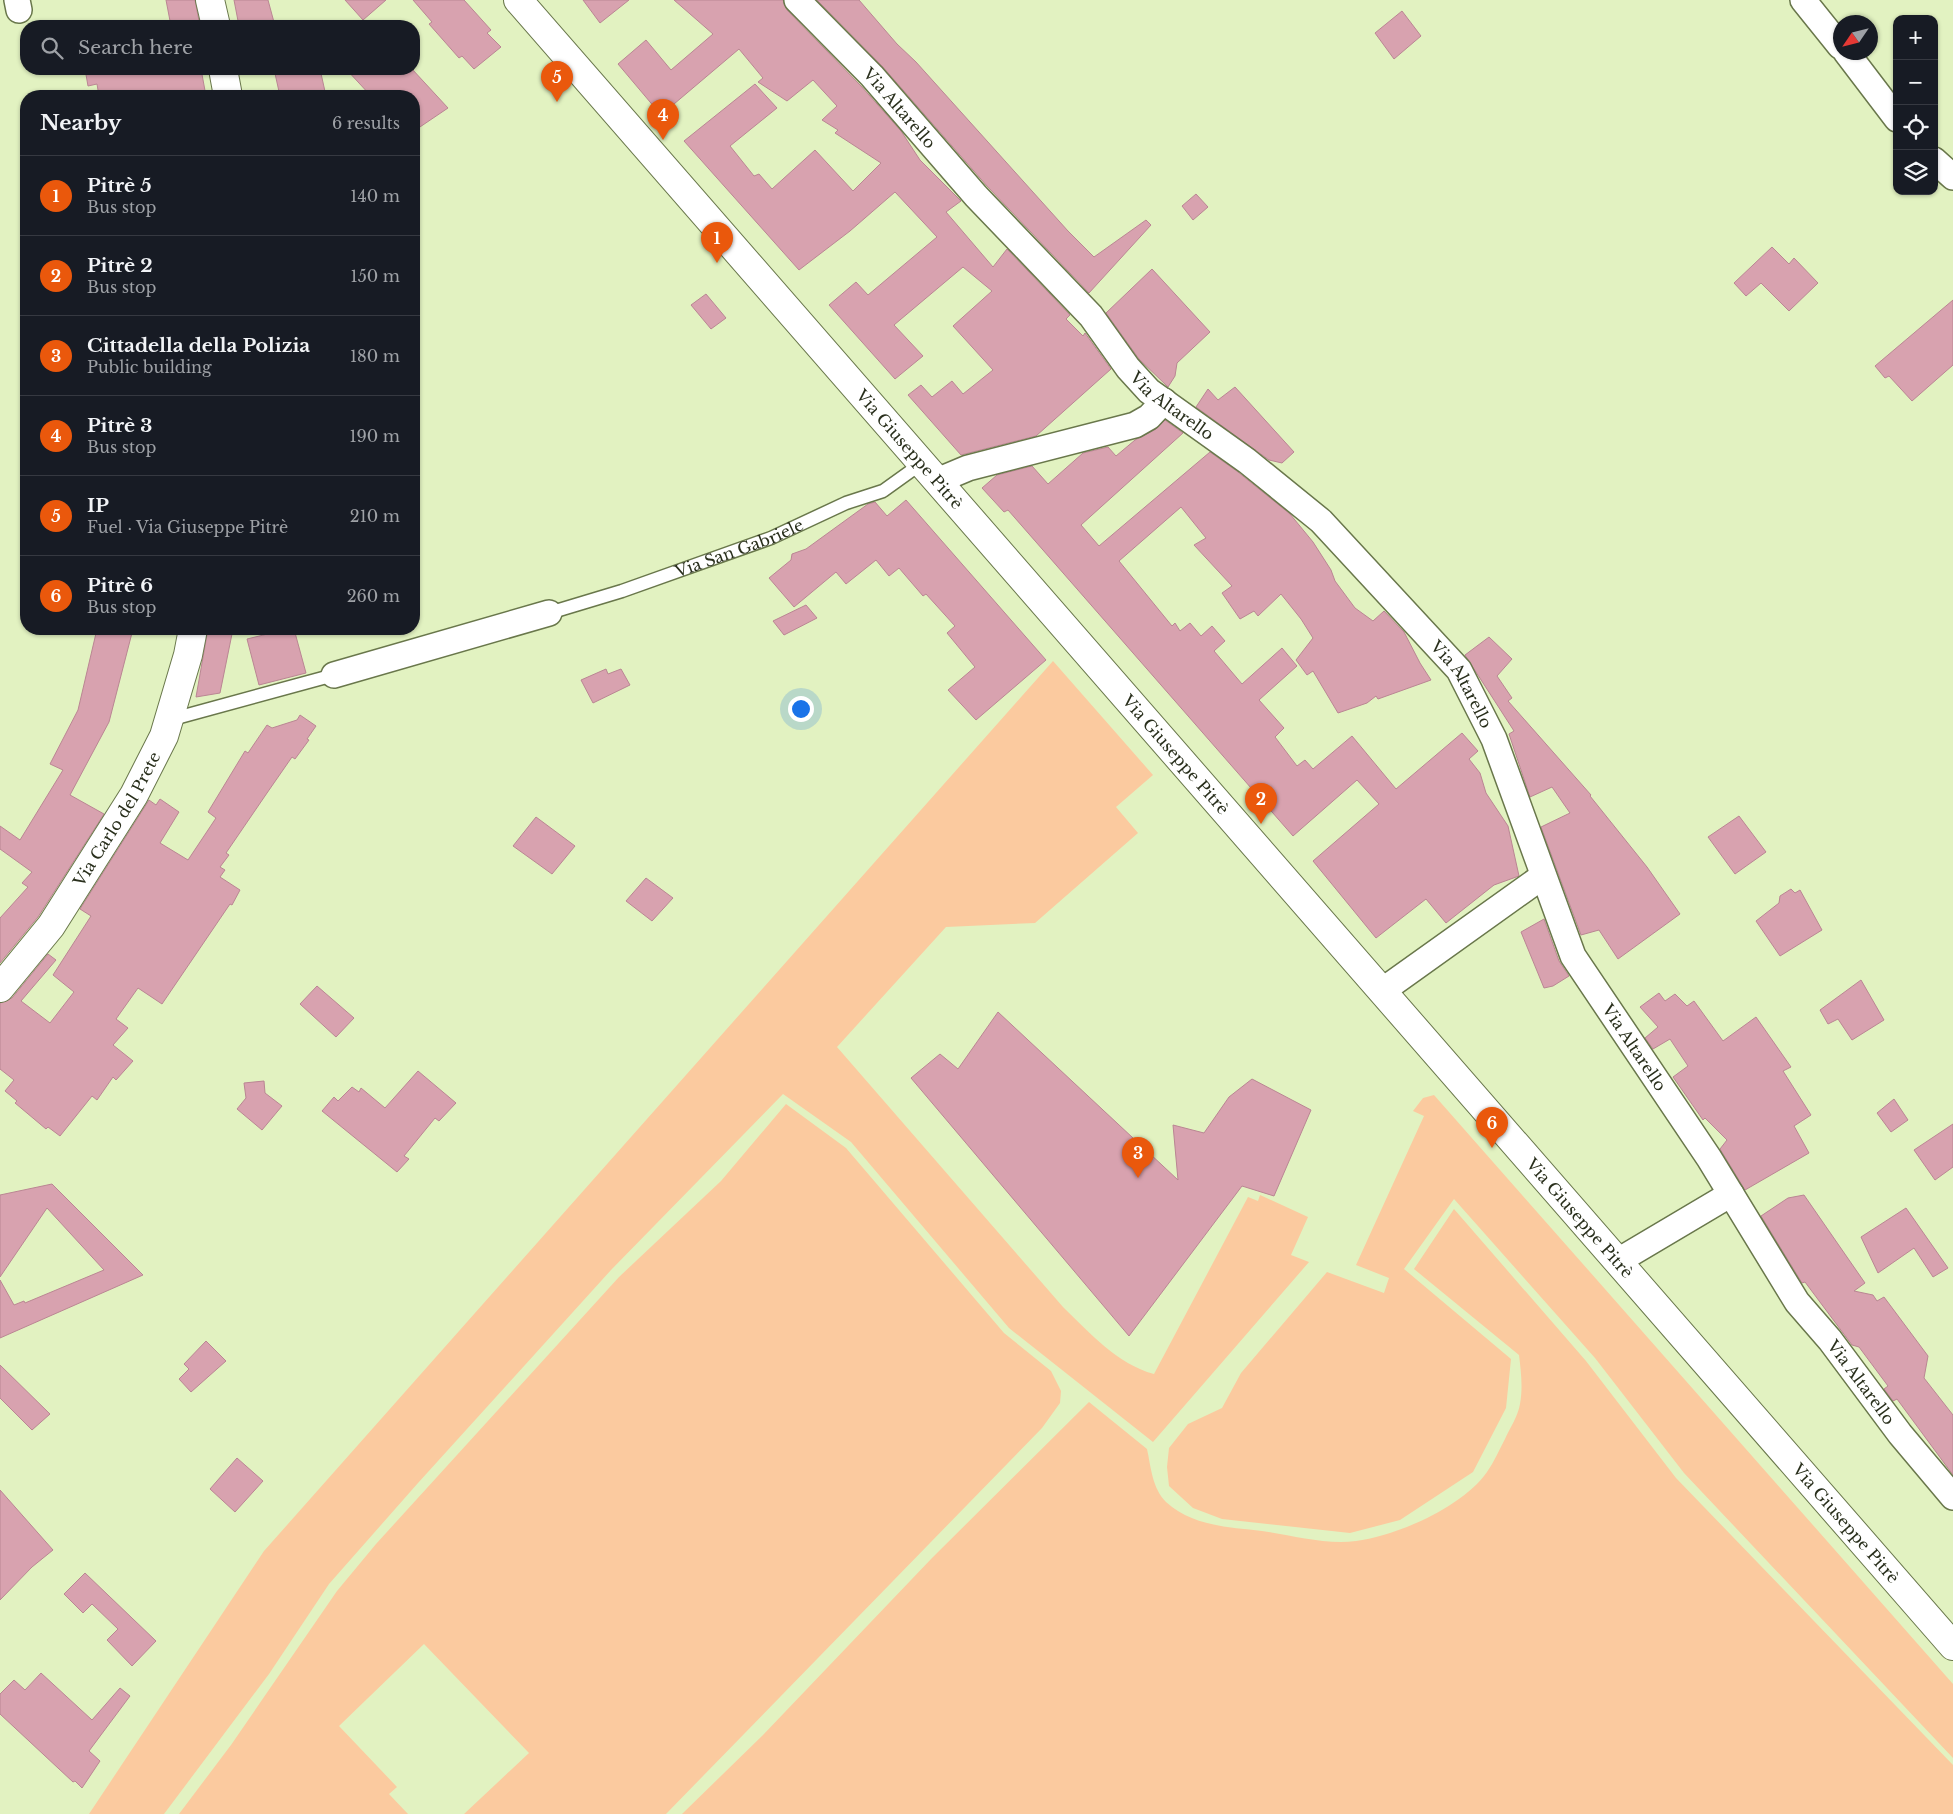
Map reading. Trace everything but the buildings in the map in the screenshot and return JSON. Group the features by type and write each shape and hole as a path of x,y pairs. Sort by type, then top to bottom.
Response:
{"street":[{"path":"210,0 215,20"},
{"name":"Via Giuseppe Pitrè","path":"518,0 1953,1646"},
{"name":"Via Altarello","path":"797,0 872,76 976,196 1091,316 1128,368 1149,391 1248,461 1322,521 1459,670 1494,739 1573,956 1731,1194 1797,1302 1830,1340 1900,1434 1953,1498"},
{"path":"1803,0 1833,37"},
{"path":"1852,60 1893,115"},
{"path":"225,75 227,90"},
{"path":"1938,164 1953,177"},
{"name":"Via San Gabriele","path":"929,472 968,468 1135,425 1149,416 1164,401"},
{"path":"334,675 549,613"},
{"name":"Via Carlo del Prete","path":"0,988 51,926 134,795 164,736 191,635"},
{"path":"1382,991 1543,876"},
{"path":"1618,1261 1731,1194"}],"lane":[{"name":"Via San Gabriele","path":"549,613 622,591 771,538 846,503 883,491 929,472"},
{"path":"169,720 334,675"}],"shaded area":[{"path":"1053,661 1153,775 1116,807 1138,833 1035,923 946,927 837,1047 1063,1307 1116,1355 1141,1369 1154,1374 1248,1197 1258,1201 1260,1195 1308,1217 1291,1255 1309,1262 1153,1442 1009,1328 851,1142 783,1094 611,1270 329,1584 269,1674 164,1814 89,1814 264,1551"},
{"path":"1434,1095 1953,1684 1953,1758 1684,1473 1595,1358 1454,1199 1404,1269 1511,1359 1506,1408 1473,1472 1400,1520 1350,1533 1222,1519 1193,1508 1169,1486 1167,1467 1169,1448 1188,1424 1222,1408 1241,1373 1327,1272 1384,1293 1389,1278 1356,1265 1424,1116 1413,1111 1423,1098"},
{"path":"786,1104 846,1148 1004,1333 1051,1371 1061,1391 1060,1403 1042,1428 666,1814 464,1814 529,1753 424,1644 339,1726 397,1787 389,1794 408,1814 179,1814 231,1745 337,1591 376,1544 619,1277 721,1181"},
{"path":"1454,1209 1586,1361 1676,1478 1953,1765 1953,1814 682,1814 763,1735 932,1558 1089,1402 1147,1449 1155,1484 1166,1502 1176,1510 1199,1521 1320,1541 1356,1541 1390,1533 1409,1526 1428,1518 1462,1497 1487,1472 1505,1439 1519,1408 1521,1380 1519,1355 1414,1269"}],"place":[{"name":"IP","path":"557,102"},
{"name":"Pitrè 3","path":"663,140"},
{"name":"Pitrè 5","path":"717,263"},
{"name":"Pitrè 2","path":"1261,824"},
{"name":"Pitrè 6","path":"1492,1148"},
{"name":"Cittadella della Polizia","path":"1138,1178"}]}
